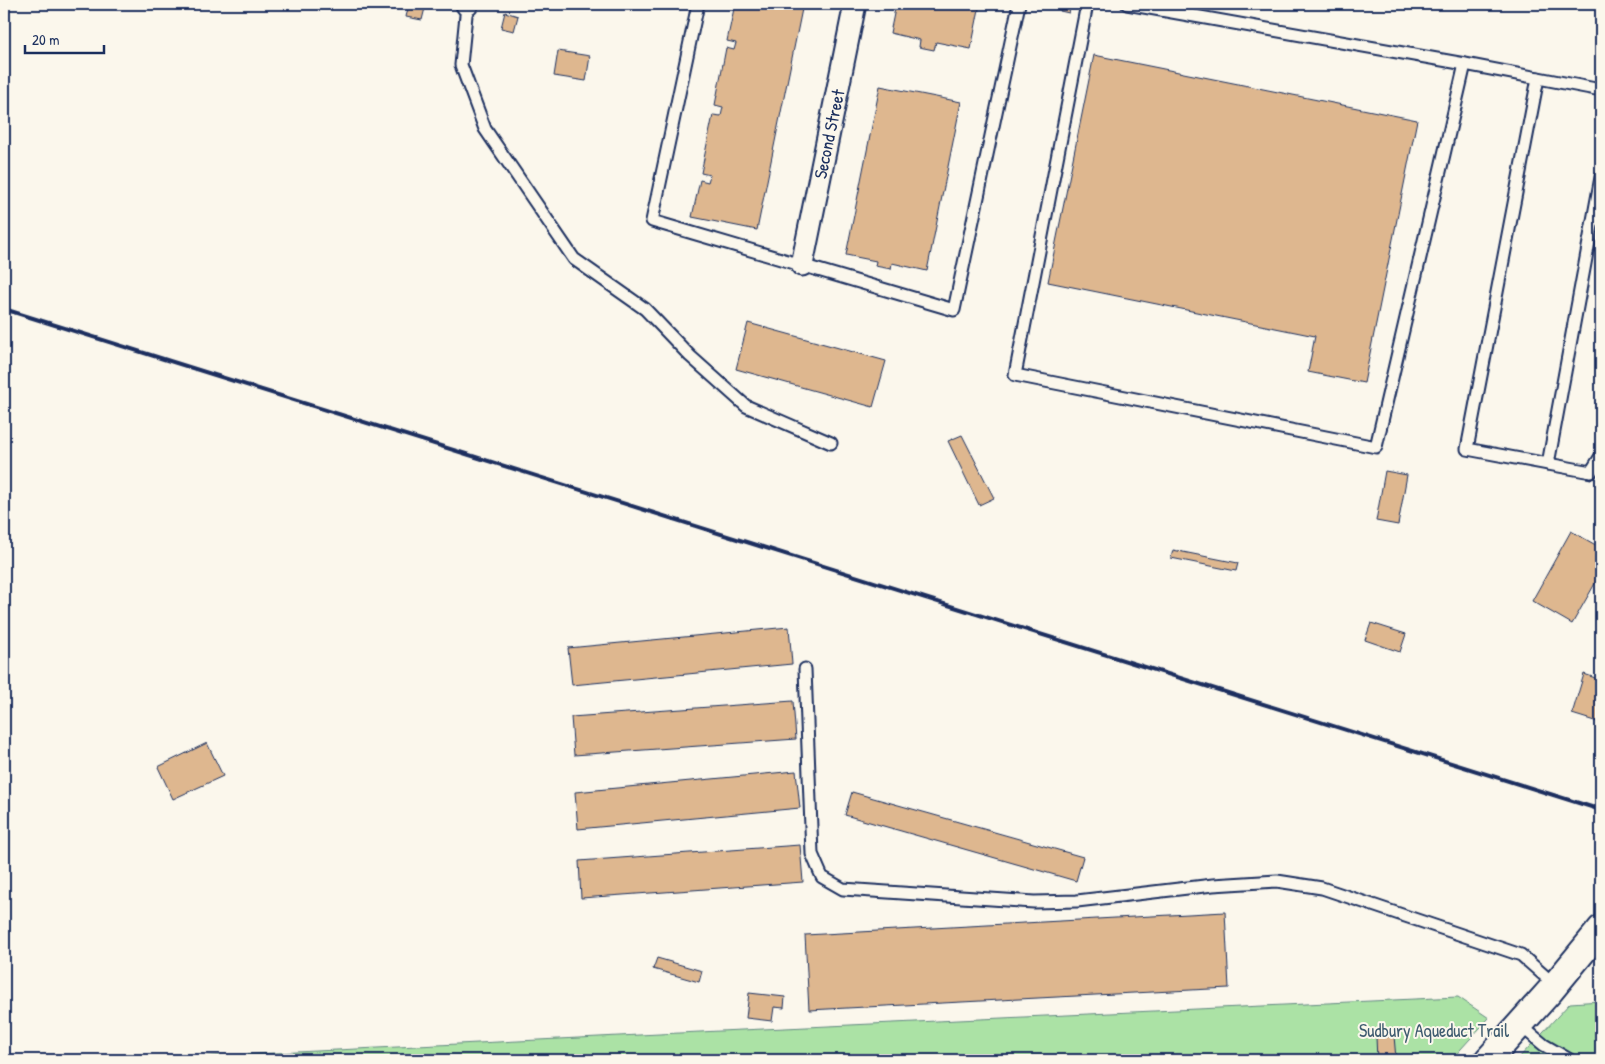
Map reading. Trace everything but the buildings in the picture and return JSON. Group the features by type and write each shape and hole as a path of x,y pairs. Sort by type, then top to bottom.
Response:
{"street":[{"name":"Second Street","path":"802,265 855,4"},
{"path":"1488,1060 1555,985 1601,929"}],"lane":[{"path":"467,4 461,65 485,129 574,259 646,309 690,356 746,406 831,443"},
{"path":"698,4 652,221 954,310 1019,4"},
{"path":"1087,4 1015,375 1376,447 1466,64"},
{"path":"1127,4 1601,90"},
{"path":"1538,78 1467,449 1591,472 1601,456"},
{"path":"1548,464 1601,177"},
{"path":"805,669 812,854 822,877 843,889 1034,902 1076,901 1212,885 1277,881 1322,888 1521,955 1555,985"},
{"path":"1520,1025 1544,1044 1570,1060"}],"green space":[{"name":"Sudbury Aqueduct Trail","path":"1458,997 1489,1018 1451,1060 135,1060 720,1031"},
{"name":"Sudbury Aqueduct Trail","path":"1601,1001 1601,1060 1517,1060 1570,1003"}],"railway":[{"path":"4,309 1601,810"}]}
